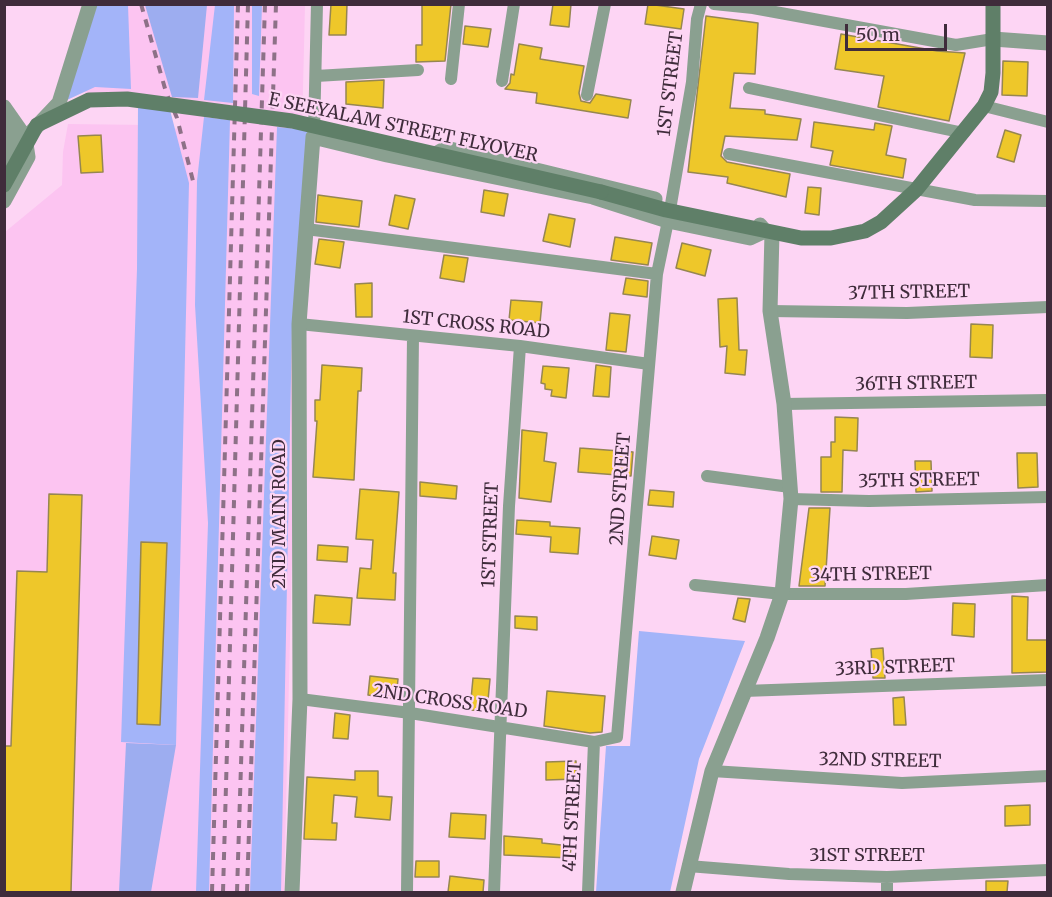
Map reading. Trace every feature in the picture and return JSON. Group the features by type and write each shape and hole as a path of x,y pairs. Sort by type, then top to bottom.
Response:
{"main road":[{"path":"984,105 991,92 993,4"},
{"name":"E SEEYALAM STREET FLYOVER","path":"4,184 37,125 89,100 127,99 292,121 765,232 801,238 831,238 865,231 881,222 916,190 964,133 984,105"}],"street":[{"path":"4,161 59,103 90,4"},
{"path":"317,4 314,136 431,164 593,197 668,221 750,237 765,232"},
{"path":"451,79 459,4"},
{"path":"502,81 513,4"},
{"path":"587,95 605,4"},
{"name":"1ST STREET","path":"671,204 692,82 697,18 701,4"},
{"path":"714,4 753,8 956,45 993,39 1047,43"},
{"path":"316,76 417,70"},
{"path":"749,88 964,133"},
{"path":"984,105 1047,122"},
{"path":"4,107 26,137 28,157 4,201"},
{"path":"4,128 14,148"},
{"name":"2ND MAIN ROAD","path":"292,892 300,699 299,324 314,136"},
{"path":"431,164 439,152 446,148 606,185 671,204 757,222 765,232 771,311 784,404 790,493 782,594 767,638 712,771 687,866 683,892"},
{"path":"729,154 975,200 1047,201"},
{"name":"2ND STREET","path":"594,742 617,737 629,624 657,274 668,221"},
{"path":"306,229 657,274"},
{"name":"37TH STREET","path":"771,311 907,313 1047,307"},
{"name":"1ST CROSS ROAD","path":"299,324 520,346 649,364"},
{"path":"407,892 413,336"},
{"name":"1ST STREET","path":"494,892 499,816 499,726 520,346"},
{"name":"36TH STREET","path":"784,404 1047,400"},
{"name":"35TH STREET","path":"707,476 790,493 869,501 1047,497"},
{"name":"34TH STREET","path":"696,585 782,594 906,594 1047,585"},
{"name":"33RD STREET","path":"744,691 1047,681"},
{"name":"2ND CROSS ROAD","path":"300,699 499,726 594,742"},
{"name":"4TH STREET","path":"588,892 594,742"},
{"name":"32ND STREET","path":"712,771 902,783 1047,776"},
{"name":"31ST STREET","path":"687,866 789,874 887,877 1047,870"},
{"path":"887,877 887,892"}],"shaded area":[{"path":"92,5 128,5 131,89 95,87 67,100"},
{"path":"94,5 305,5 284,892 5,892 5,232 62,185 63,152 68,124 148,125 180,129 180,101 85,95"},
{"path":"145,5 207,5 198,98 172,97"},
{"path":"215,5 234,5 233,103 204,100"},
{"path":"252,5 262,5 259,96 252,94"},
{"path":"138,106 170,110 189,183 176,745 121,742 137,269"},
{"path":"204,117 230,120 209,892 196,892 208,523 195,305 197,181"},
{"path":"277,127 308,130 292,326 281,892 250,892"},
{"path":"639,631 745,641 699,759 670,892 596,892 606,746 630,746"},
{"path":"126,743 176,745 151,892 119,892"}],"building":[{"path":"331,4 347,4 346,35 329,35"},
{"path":"422,4 451,4 445,61 416,62 416,45 422,45"},
{"path":"553,4 571,4 569,27 550,25"},
{"path":"648,4 684,9 681,29 645,24"},
{"path":"706,16 758,23 755,74 734,73 730,108 765,110 765,114 801,119 797,140 725,136 721,156 727,162 790,174 786,197 727,183 728,177 688,172"},
{"path":"465,26 491,29 488,47 463,44"},
{"path":"841,34 937,51 965,53 949,121 878,107 884,76 835,69"},
{"path":"519,44 542,48 540,59 584,66 579,93 581,101 590,103 596,94 631,100 628,118 536,103 537,93 505,89 510,83 511,74 514,75"},
{"path":"1003,61 1028,62 1027,96 1002,95"},
{"path":"384,80 383,108 346,104 346,82"},
{"path":"814,122 874,130 875,123 892,126 886,155 906,159 903,178 830,165 833,151 811,147"},
{"path":"1005,130 1021,135 1014,162 997,157"},
{"path":"101,135 103,172 81,173 78,136"},
{"path":"808,187 821,188 819,215 805,213"},
{"path":"484,190 508,194 504,216 481,212"},
{"path":"318,195 362,201 359,227 316,222"},
{"path":"395,195 415,199 408,229 389,225"},
{"path":"549,214 575,219 570,247 543,241"},
{"path":"615,237 652,243 648,265 611,260"},
{"path":"319,239 344,242 340,268 315,264"},
{"path":"682,243 711,250 705,276 676,268"},
{"path":"444,255 468,258 464,282 440,278"},
{"path":"626,278 648,281 647,297 623,294"},
{"path":"372,283 372,317 356,317 355,284"},
{"path":"737,298 739,350 747,350 745,375 725,373 727,346 720,347 718,299"},
{"path":"511,300 542,302 540,323 509,320"},
{"path":"610,313 630,315 626,352 606,350"},
{"path":"971,324 993,325 992,358 970,357"},
{"path":"322,365 362,368 361,391 358,391 354,480 313,477 317,421 315,421 315,400 320,400"},
{"path":"596,365 611,367 609,397 593,396"},
{"path":"543,366 569,368 566,398 551,396 552,390 545,389 545,384 541,383"},
{"path":"835,417 858,418 857,451 843,450 842,492 821,492 821,457 831,457 831,442 835,442"},
{"path":"522,430 547,433 544,461 556,463 551,502 519,498"},
{"path":"580,448 633,452 631,476 578,472"},
{"path":"1017,453 1037,453 1038,487 1018,488"},
{"path":"915,461 931,461 932,491 916,492"},
{"path":"420,482 457,486 456,499 420,496"},
{"path":"360,489 399,492 393,573 396,573 395,600 357,598 360,568 371,569 373,540 356,539"},
{"path":"650,490 674,492 673,507 648,505"},
{"path":"49,494 82,495 71,892 4,892 4,746 11,746 17,571 47,572"},
{"path":"809,508 830,508 825,586 799,586"},
{"path":"517,520 550,522 550,526 580,528 578,554 550,552 551,537 516,534"},
{"path":"652,536 679,540 676,559 649,555"},
{"path":"141,542 167,543 160,725 137,724"},
{"path":"318,545 348,547 347,562 317,560"},
{"path":"315,595 352,598 350,625 313,623"},
{"path":"1012,596 1028,597 1027,640 1047,640 1047,672 1012,673"},
{"path":"738,598 750,599 745,622 733,619"},
{"path":"953,603 975,604 974,637 952,635"},
{"path":"515,616 537,617 537,630 515,628"},
{"path":"883,648 885,678 873,678 871,649"},
{"path":"370,676 398,679 396,699 368,695"},
{"path":"473,678 490,679 487,711 470,710"},
{"path":"547,691 605,696 602,732 590,733 544,726"},
{"path":"904,697 906,725 894,725 893,698"},
{"path":"335,713 350,715 348,739 333,738"},
{"path":"576,761 576,779 546,780 546,762"},
{"path":"355,771 378,771 378,796 392,797 390,820 355,817 357,797 334,795 332,823 337,823 336,840 304,839 307,777 355,780"},
{"path":"1030,805 1030,825 1005,826 1005,806"},
{"path":"451,813 486,815 485,839 449,837"},
{"path":"504,836 542,839 542,843 571,846 570,858 504,855"},
{"path":"416,861 439,861 439,877 415,877"},
{"path":"450,876 484,880 483,892 448,892"},
{"path":"986,881 1008,881 1007,892 986,892"}],"railway":[{"path":"141,4 166,92 177,118 193,181"},
{"path":"212,892 238,4"},
{"path":"223,892 248,4"},
{"path":"237,892 265,4"},
{"path":"247,892 276,4"}]}
